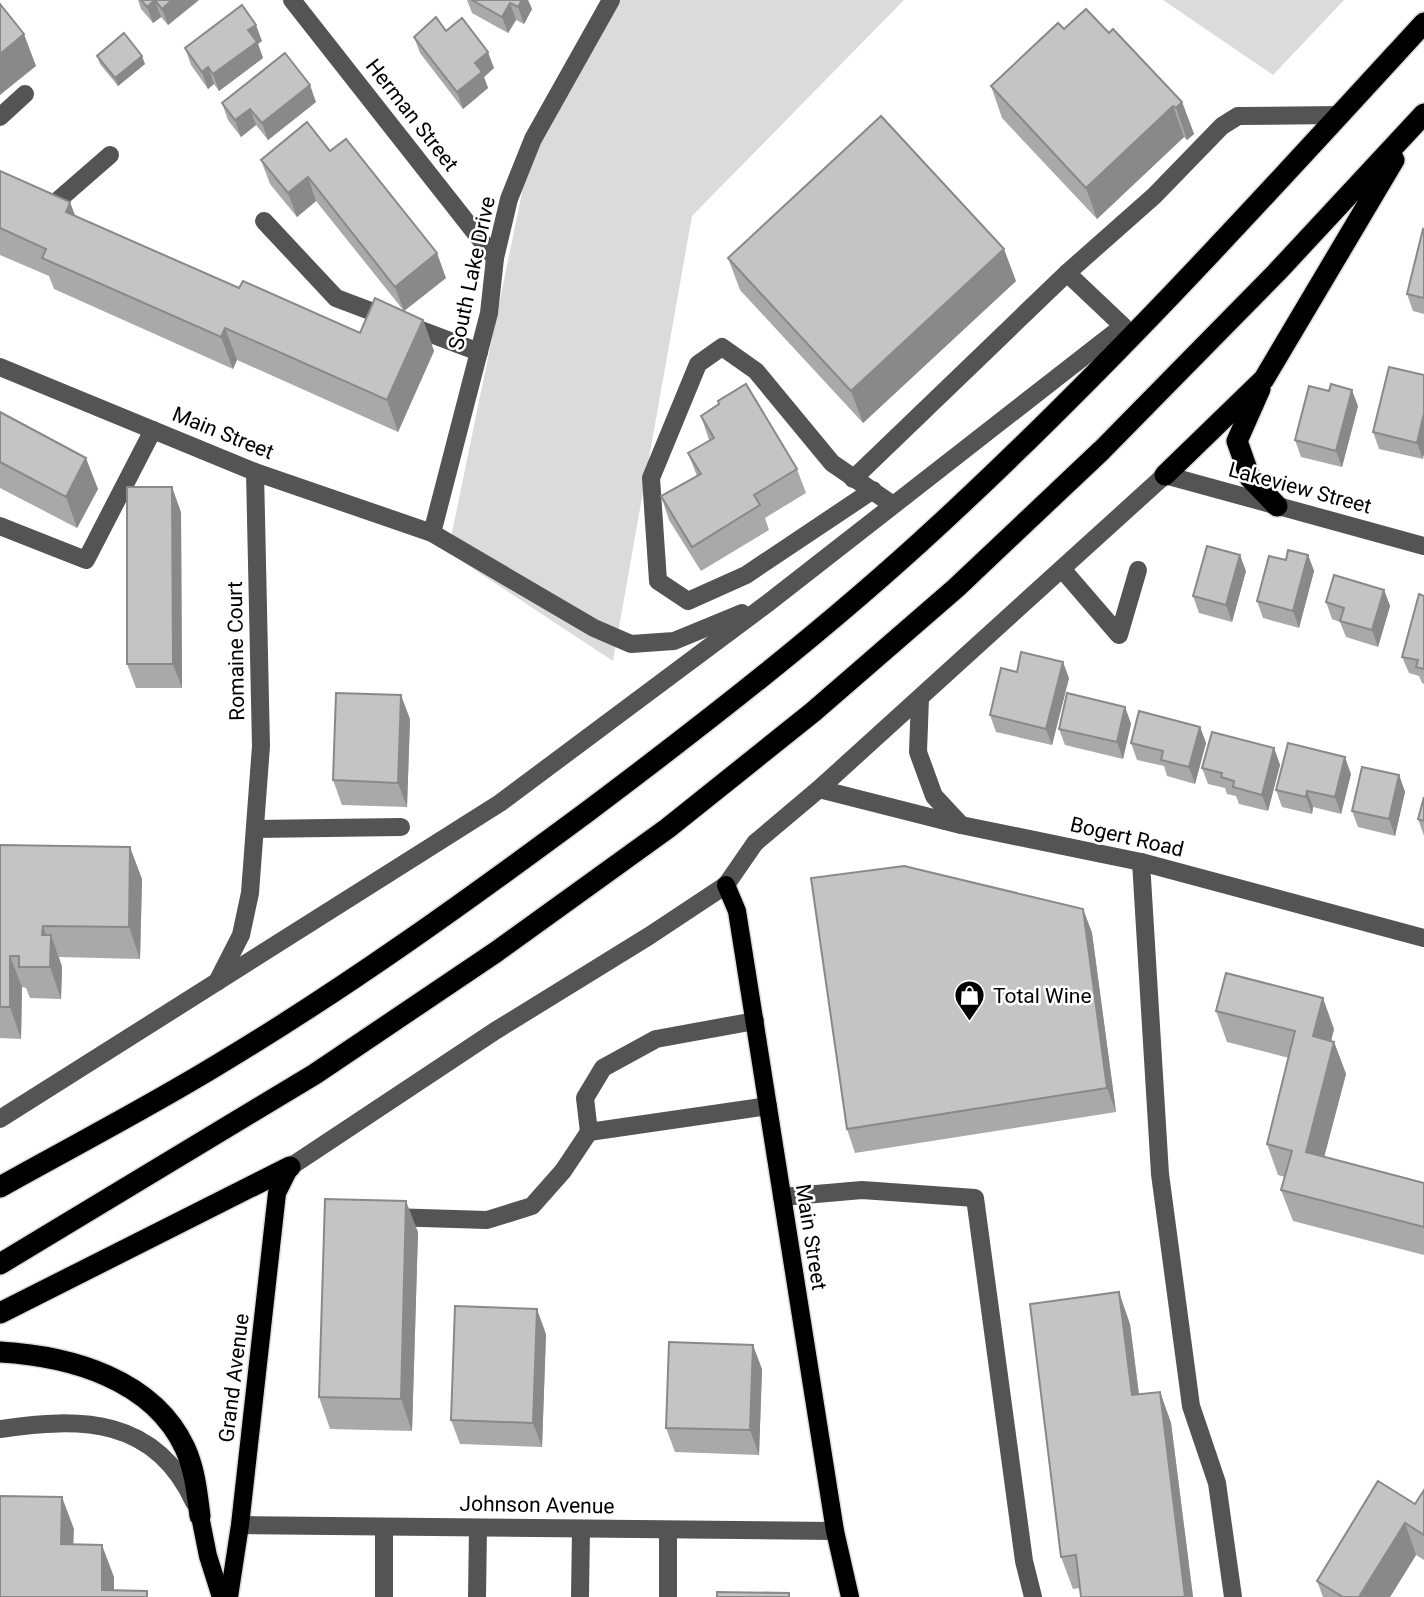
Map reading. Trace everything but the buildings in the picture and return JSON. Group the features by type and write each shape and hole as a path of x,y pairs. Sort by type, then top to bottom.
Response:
{"highway":[{"path":"0,1187 219,1064 338,987 514,866 656,760 805,641 939,525 1063,404 1198,267 1424,23"},
{"path":"1277,506 1250,478 1237,441 1264,379 1419,120"},
{"path":"0,1264 315,1074 496,952 668,828 813,712 956,588 1102,450 1277,272 1419,120"},
{"path":"1123,326 1198,267"},
{"path":"1165,475 1264,379"},
{"path":"0,1313 290,1167"},
{"path":"0,1352 38,1356 82,1366 127,1385 161,1411 176,1430 186,1450 195,1477 200,1516"}],"main road":[{"name":"Main Street","path":"726,885 737,911 835,1531 849,1597"},
{"name":"Grand Avenue","path":"229,1597 240,1525 277,1193 290,1167"},
{"path":"200,1516 220,1597"}],"street":[{"name":"Herman Street","path":"292,0 495,258"},
{"name":"South Lake Drive","path":"432,533 489,313 495,258 509,199 533,139 611,0"},
{"path":"0,117 25,94"},
{"path":"853,479 1068,273 1154,196 1222,126 1238,116 1340,115"},
{"path":"48,209 110,155"},
{"path":"264,221 337,298 479,352"},
{"path":"0,1119 500,803 768,603 1123,326 1068,273"},
{"path":"873,490 746,575 688,601 657,581 651,478 698,364 722,347 755,371 832,463 853,479 873,490 893,505"},
{"name":"Main Street","path":"0,367 255,472 432,533 594,628 631,644 674,641 768,603"},
{"path":"0,526 86,560 153,430"},
{"name":"Romaine Court","path":"216,984 241,935 250,893 255,830 261,747 255,472"},
{"path":"290,1167 495,1031 726,885 755,843 920,698 1165,475"},
{"name":"Lakeview Street","path":"1165,475 1424,546"},
{"path":"1062,569 1119,635 1138,570"},
{"path":"920,698 918,752 934,796 961,825"},
{"name":"Bogert Road","path":"818,789 961,825 1142,862 1424,939"},
{"path":"255,830 401,827"},
{"path":"1142,862 1160,1174 1191,1406 1217,1483 1233,1597"},
{"path":"368,1217 487,1220 532,1206 563,1171 589,1132 585,1098 603,1069 656,1039 755,1021"},
{"path":"589,1132 768,1106"},
{"path":"782,1197 862,1190 975,1198 1024,1560 1033,1597"},
{"path":"0,1429 69,1422 105,1426 138,1439 164,1457 185,1481 200,1516"},
{"name":"Johnson Avenue","path":"240,1525 835,1531"},
{"path":"384,1527 384,1597"},
{"path":"477,1597 478,1528"},
{"path":"580,1597 581,1529"},
{"path":"668,1530 668,1597"}],"shaded area":[{"path":"619,0 904,0 692,216 613,661 448,552 533,139"},
{"path":"1163,0 1344,0 1273,75"}],"place":[{"name":"Total Wine","path":"970,1023"}]}
